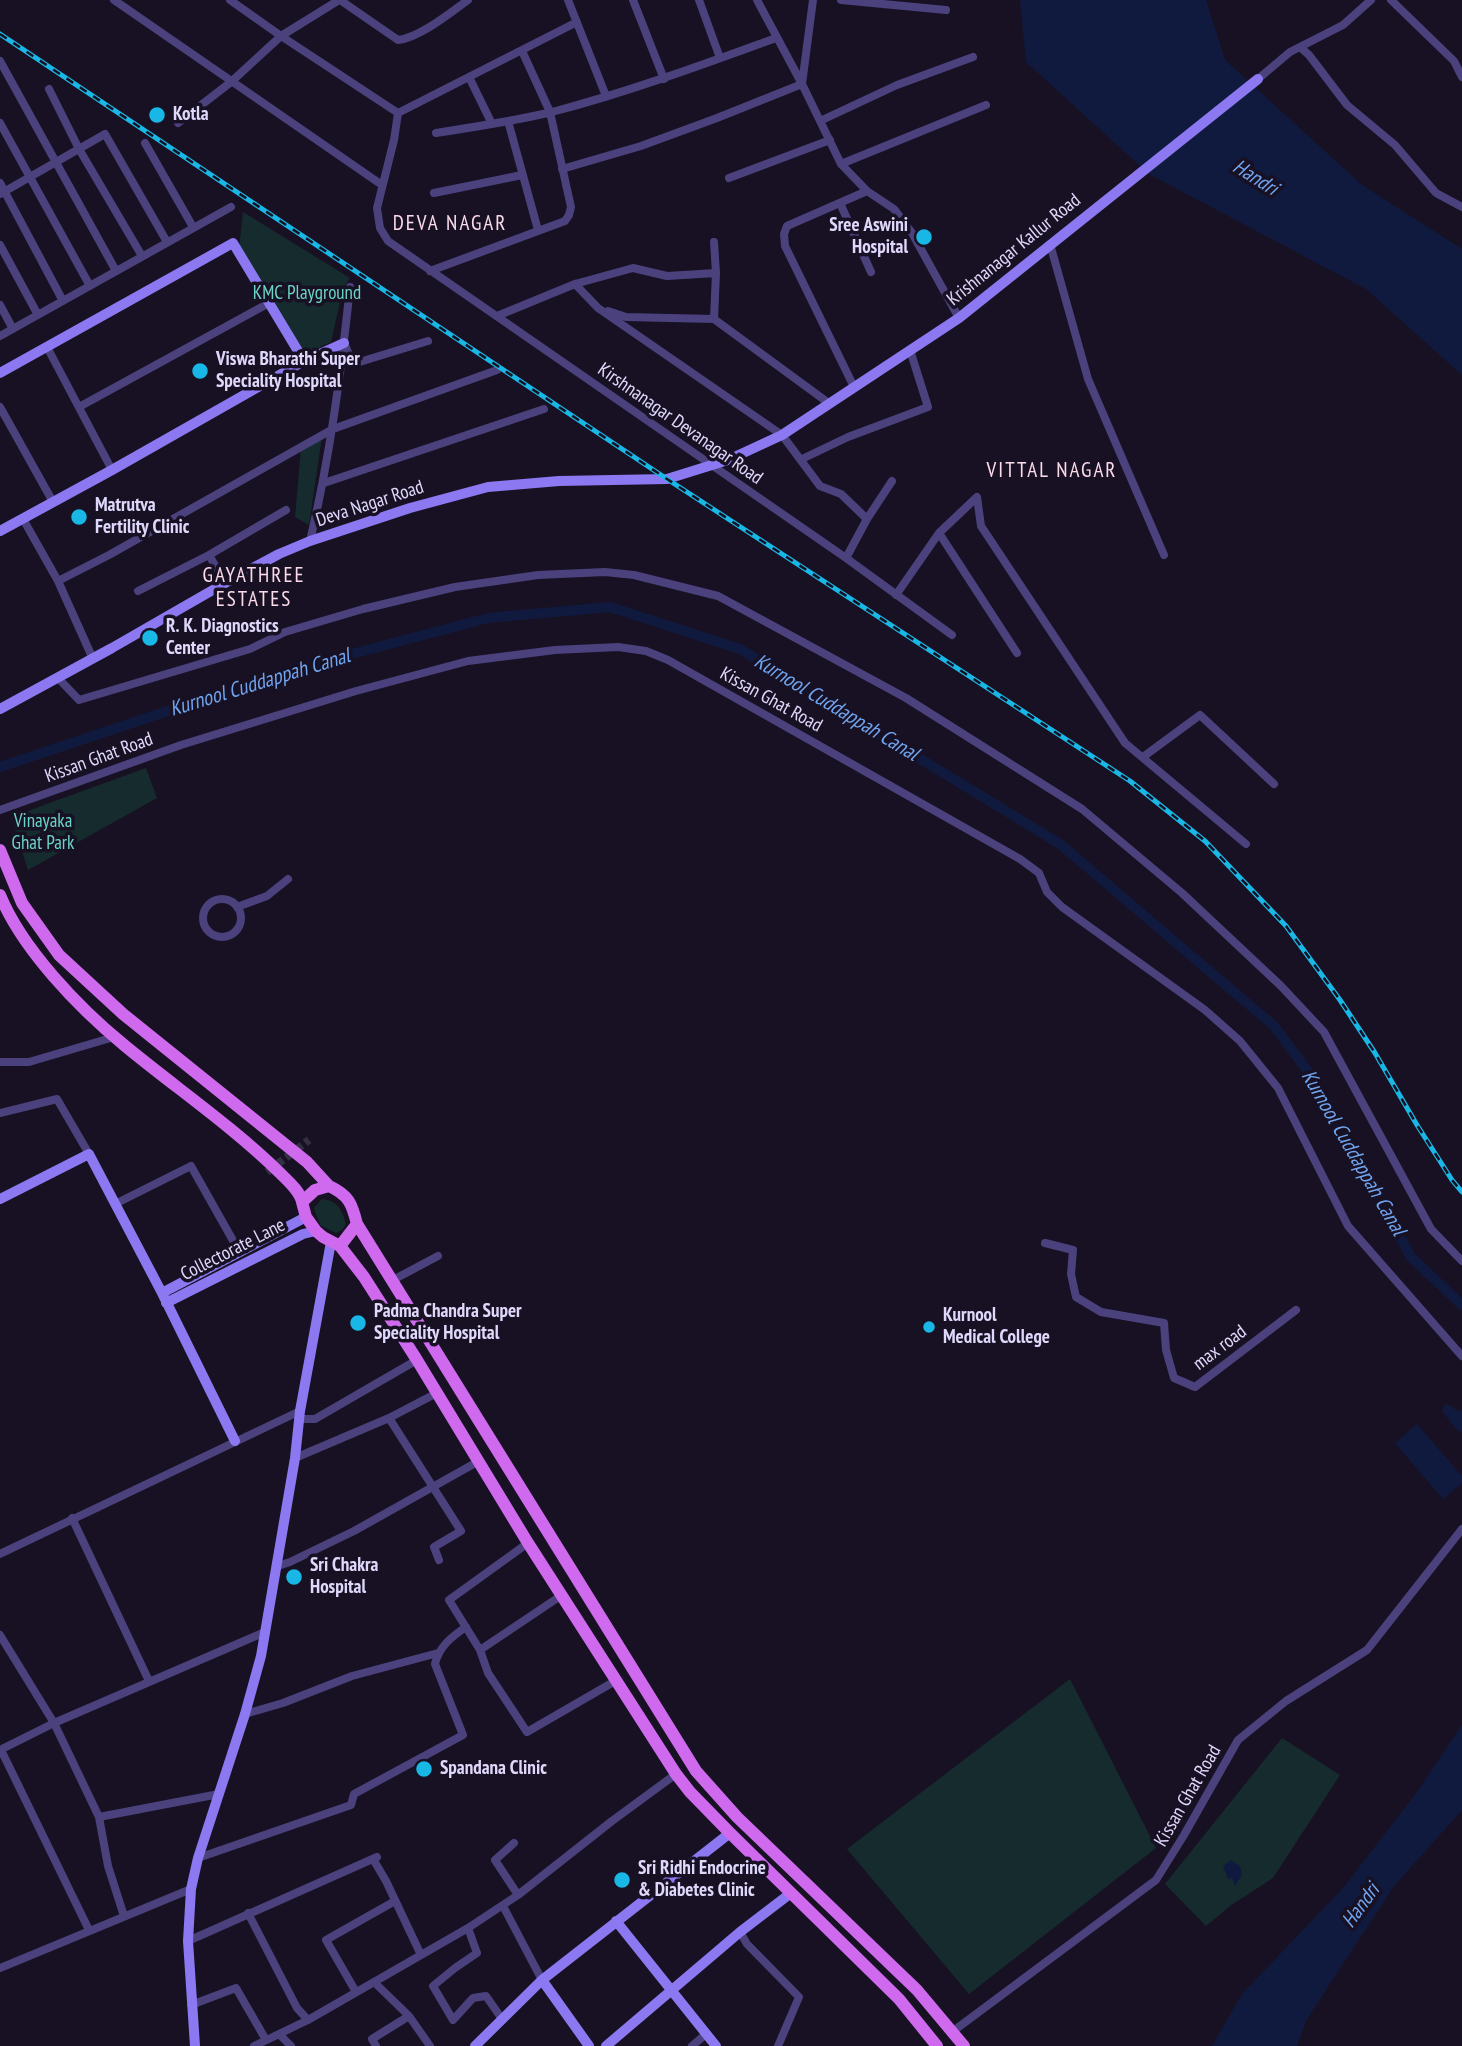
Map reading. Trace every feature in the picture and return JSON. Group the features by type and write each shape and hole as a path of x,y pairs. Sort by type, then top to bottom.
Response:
{"main road":[{"path":"0,850 22,903 59,955 123,1014 307,1162 329,1186 341,1191 352,1205 358,1224 391,1281 696,1771 741,1822 918,1990 964,2046"},
{"path":"0,895 7,912 45,966 70,995 114,1037 255,1149 301,1196 306,1217 316,1231 335,1244 363,1277 417,1360 528,1544 676,1774 730,1833 899,1999 937,2046"},
{"path":"302,1202 315,1190 329,1186"},
{"path":"335,1244 358,1224"},
{"path":"730,1833 741,1822"}],"street":[{"path":"114,0 382,185 398,113"},
{"path":"230,0 398,113"},
{"path":"178,123 231,82 281,36 339,0 398,40 418,33 468,0"},
{"path":"568,0 607,96"},
{"path":"633,0 664,79"},
{"path":"699,0 720,58"},
{"path":"757,0 841,164 867,191 894,209 912,233 959,318"},
{"path":"802,84 813,0"},
{"path":"841,0 946,10"},
{"path":"1354,0 1359,9"},
{"path":"1258,79 1290,52 1343,25 1371,0"},
{"path":"1398,2 1416,26 1458,60 1462,77"},
{"path":"398,113 577,22"},
{"path":"436,133 550,112 664,79 776,38"},
{"path":"1300,47 1347,106 1395,145 1436,193 1462,207"},
{"path":"430,271 565,221 569,215 571,207 550,112 522,51"},
{"path":"820,121 897,85 973,57"},
{"path":"0,61 116,271"},
{"path":"469,77 492,124"},
{"name":"Krishnanagar Kallur Road","path":"782,435 959,318 1258,79"},
{"path":"562,169 641,146 802,84"},
{"path":"48,89 79,149 142,256"},
{"path":"841,164 986,106"},
{"path":"508,121 538,230"},
{"path":"0,123 90,286"},
{"path":"63,300 2,189 29,178 105,134 167,242"},
{"path":"729,178 830,140"},
{"path":"145,144 193,227"},
{"path":"433,193 522,175"},
{"name":"Kirshnanagar Devanagar Road","path":"382,185 377,208 380,228 388,241 846,558 952,635"},
{"path":"854,387 785,246 784,234 786,226 867,191"},
{"path":"840,203 871,272"},
{"path":"0,336 231,207"},
{"path":"714,242 714,319"},
{"path":"0,373 233,243 304,361"},
{"path":"1050,244 1088,379 1164,555"},
{"path":"0,245 38,314"},
{"path":"497,316 575,284 634,268 667,276 716,273"},
{"path":"575,284 598,308 782,435 820,486 841,494 867,519"},
{"path":"310,541 333,429 349,287"},
{"path":"79,407 269,303"},
{"path":"0,305 13,329"},
{"path":"598,308 626,317 714,319 830,404"},
{"path":"344,343 353,364 428,341"},
{"path":"0,531 304,361 344,343"},
{"path":"47,347 112,470"},
{"path":"802,459 848,437 928,407 910,350"},
{"path":"58,581 333,429 497,370"},
{"path":"0,407 53,502"},
{"path":"324,483 544,409"},
{"name":"Deva Nagar Road","path":"0,709 225,583 310,541 488,487 559,481 667,479 728,460 782,435"},
{"path":"846,558 892,481"},
{"path":"896,595 939,533 977,497 981,526 1125,743 1247,844"},
{"path":"138,591 209,555 286,510"},
{"path":"23,519 58,581 93,659"},
{"path":"939,533 1017,653"},
{"path":"209,555 225,583"},
{"path":"58,678 79,699 250,649 285,632 363,609 455,587 538,575 605,572 634,575 718,596 906,698 1082,809 1182,893 1281,986 1324,1032 1425,1220 1462,1261"},
{"name":"Kissan Ghat Road","path":"0,810 194,741 356,691 468,661 567,649 618,647 646,651 668,660 1020,859 1039,873 1047,892 1062,907 1205,1010 1240,1041 1278,1088 1348,1226 1462,1356"},
{"path":"1143,757 1200,715 1274,783"},
{"path":"237,907 267,896 288,879"},
{"path":"225,900 237,907 240,925 232,934 219,937 209,931 203,920 210,904 225,900"},
{"path":"0,1062 29,1062 114,1037"},
{"path":"0,1112 57,1099 89,1154 164,1298 235,1441"},
{"path":"0,1199 89,1154"},
{"path":"115,1204 191,1166 243,1258"},
{"name":"Collectorate Lane","path":"243,1258 306,1217"},
{"name":"Collectorate Lane","path":"164,1298 243,1258 316,1231"},
{"name":"max road","path":"1045,1243 1073,1250 1071,1274 1076,1297 1101,1312 1164,1323 1166,1350 1174,1378 1195,1387 1296,1310"},
{"path":"195,2046 188,1941 191,1889 198,1858 261,1656 278,1566 299,1415 335,1244"},
{"path":"391,1281 438,1256"},
{"path":"0,1554 235,1441 299,1415 315,1419 417,1360"},
{"path":"295,1458 390,1418 437,1393"},
{"path":"390,1418 461,1531 434,1547 439,1560"},
{"path":"278,1566 354,1531 479,1461"},
{"path":"72,1518 149,1681"},
{"name":"Kissan Ghat Road","path":"953,2032 1156,1880 1238,1740 1286,1701 1367,1650 1462,1529"},
{"path":"528,1544 449,1600 480,1650 488,1672 527,1732 617,1680"},
{"path":"480,1650 562,1595"},
{"path":"198,1858 351,1805 354,1794 463,1734 435,1664 438,1653 452,1636 466,1627"},
{"path":"89,1930 0,1750 54,1723 265,1632"},
{"path":"0,1635 54,1723 99,1817 108,1866 124,1916"},
{"path":"245,1714 283,1703 352,1676 438,1653"},
{"path":"254,2046 308,2020 503,1906 676,1774"},
{"path":"99,1817 219,1794"},
{"path":"475,2046 542,1980 730,1833"},
{"path":"514,1843 495,1860 519,1895"},
{"path":"188,1941 375,1858 421,1955"},
{"path":"0,1968 191,1889"},
{"path":"606,2046 740,1932 791,1893"},
{"path":"356,1992 326,1940 396,1901"},
{"path":"503,1906 542,1980 589,2046"},
{"path":"248,1913 297,2008 308,2020"},
{"path":"616,1921 716,2046"},
{"path":"468,1928 477,1953 433,1986 453,2020 472,1998 486,1996 502,2019"},
{"path":"740,1932 747,1944 799,1997 778,2046"},
{"path":"374,1982 409,2016 430,2046"},
{"path":"191,2005 236,1988 266,2040"},
{"path":"376,2046 372,2039 409,2016"},
{"path":"279,2034 291,2046"},
{"path":"692,2046 706,2034"}],"green space":[{"name":"KMC Playground","path":"243,212 350,278 343,289 331,342 303,355 239,248"},
{"path":"322,437 309,525 295,517 301,448"},
{"name":"Vinayaka Ghat Park","path":"146,768 157,798 28,870 11,817"},
{"path":"322,1199 336,1204 341,1210 346,1224 342,1230 336,1233 320,1225 314,1208"},
{"path":"1070,1679 1156,1848 969,1994 847,1849"},
{"path":"1282,1738 1340,1775 1273,1878 1230,1906 1206,1926 1165,1884"}],"water":[{"name":"Handri","path":"1020,0 1206,0 1225,60 1362,185 1462,249 1462,375 1366,289 1149,174 1026,62"},
{"path":"1445,1404 1462,1411 1462,1432 1458,1431 1442,1411"},
{"path":"1417,1424 1462,1476 1462,1483 1443,1499 1395,1443"},
{"name":"Handri","path":"1462,1725 1462,1810 1394,1886 1307,2019 1297,2046 1212,2046 1242,1994 1344,1887 1417,1792"},
{"path":"1231,1860 1240,1866 1242,1875 1235,1886 1232,1878 1228,1879 1223,1866"}],"waterway":[{"name":"Kurnool Cuddappah Canal","path":"0,767 291,670 488,618 610,607 740,649 1060,844 1274,1026 1315,1081 1411,1257 1462,1305"}],"tunnel":[{"path":"267,1172 309,1140"}],"railway":[{"path":"0,34 667,479 1130,781 1205,841 1286,926 1340,1000 1462,1192"}],"place":[{"name":"Kotla","path":"157,115"},
{"name":"Sree Aswini Hospital","path":"924,237"},
{"name":"Viswa Bharathi Super Speciality Hospital","path":"200,371"},
{"name":"Matrutva Fertility Clinic","path":"79,517"},
{"name":"R. K. Diagnostics Center","path":"150,638"},
{"name":"Padma Chandra Super Speciality Hospital","path":"358,1323"},
{"name":"Kurnool Medical College","path":"929,1327"},
{"name":"Sri Chakra Hospital","path":"294,1577"},
{"name":"Spandana Clinic","path":"424,1769"},
{"name":"Sri Ridhi Endocrine & Diabetes Clinic","path":"622,1880"}],"district":[{"name":"DEVA NAGAR","path":"450,224"},
{"name":"VITTAL NAGAR","path":"1052,471"},
{"name":"GAYATHREE ESTATES","path":"254,588"}]}
